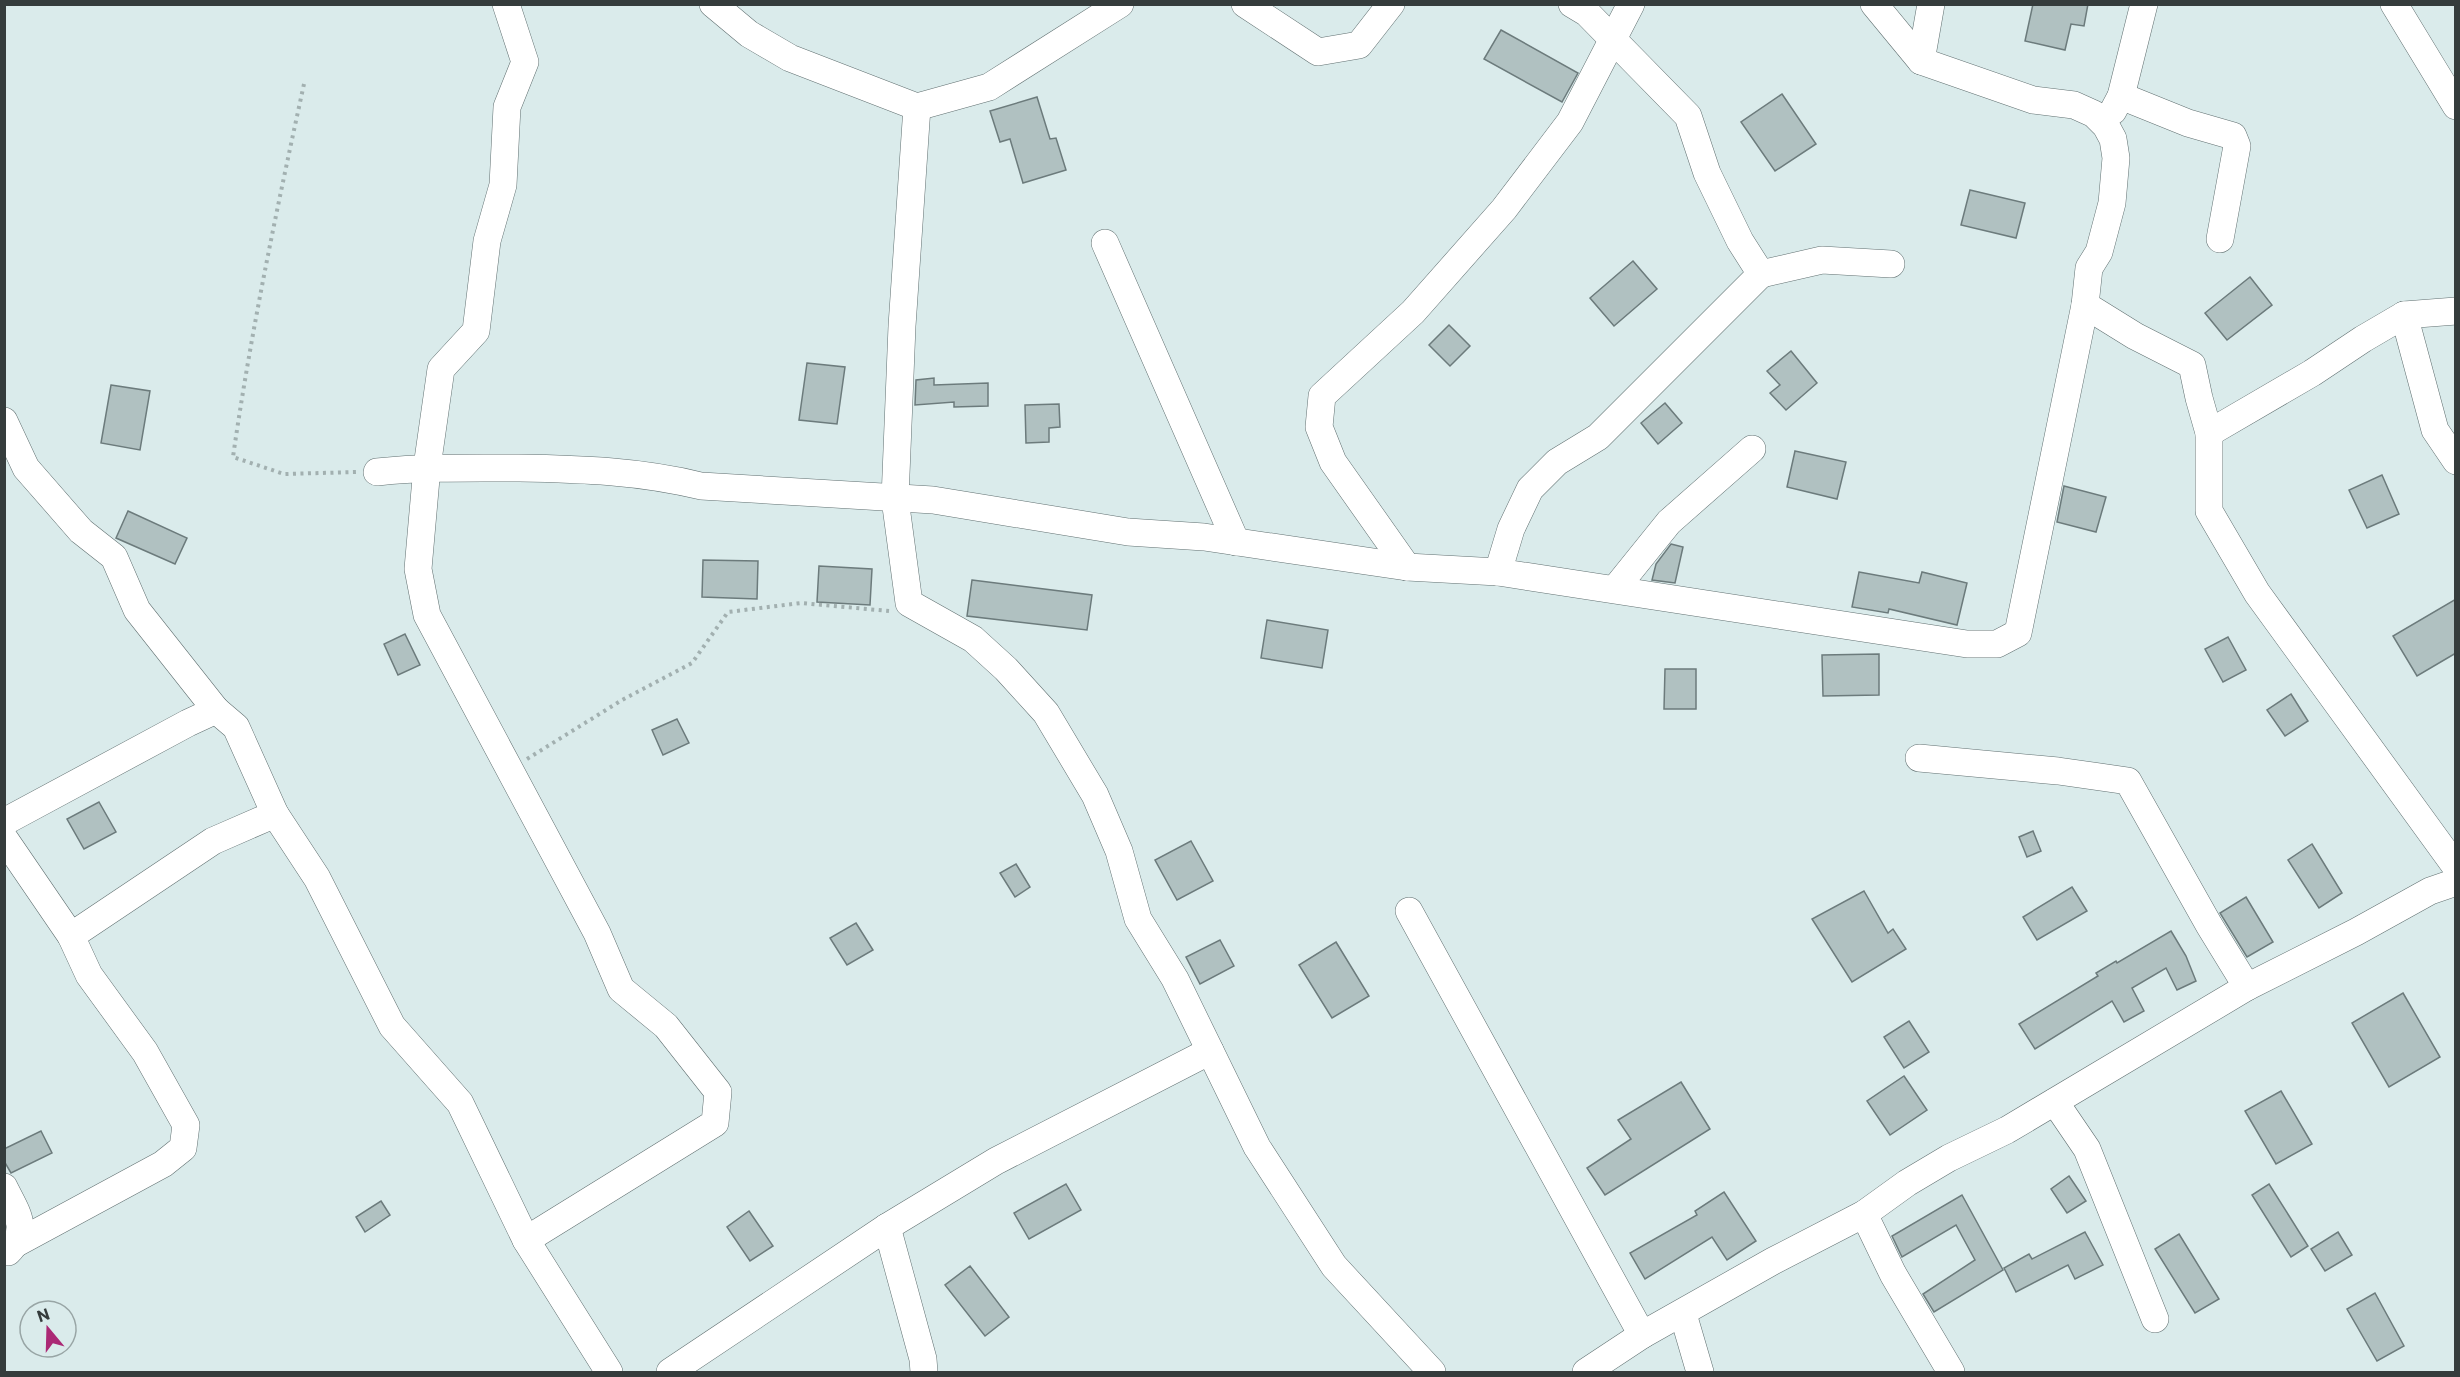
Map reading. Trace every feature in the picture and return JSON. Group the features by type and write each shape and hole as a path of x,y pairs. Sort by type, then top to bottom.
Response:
{"street":[{"path":"506,4 525,62 507,107 502,185 487,240 476,331 441,369 427,467 418,569 427,615 597,933 621,989 666,1026 718,1092 715,1123 526,1240"},
{"path":"713,4 749,34 790,58 917,107 989,87 1120,4"},
{"path":"1245,4 1318,52 1359,45 1390,4"},
{"path":"1572,4 1587,13 1613,37 1688,116 1707,173 1740,241 1761,273"},
{"path":"1407,567 1333,462 1319,427 1322,396 1413,312 1504,209 1570,122 1631,4"},
{"path":"377,472 427,467 600,469 669,478 701,486 933,500 1128,532 1204,537 1407,567 1498,572 1967,644 1997,644 2018,633 2085,305 2089,268 2098,252 2112,202 2116,158 2113,139 2106,126 2094,114 2074,105 2032,100 1921,61 1874,4"},
{"path":"1921,61 1931,4"},
{"path":"2106,126 2121,96 2144,4"},
{"path":"2394,4 2456,106"},
{"path":"2121,96 2188,123 2233,136 2237,146 2220,239"},
{"path":"917,107 902,326 895,499 909,603 973,639 1006,669 1046,713 1095,795 1119,851 1138,920 1175,979 1257,1148 1334,1266 1432,1372"},
{"path":"1105,243 1236,542"},
{"path":"1498,572 1511,529 1530,489 1557,462 1598,437 1761,273 1822,260 1891,264"},
{"path":"2085,305 2135,336 2192,366 2209,434 2209,511 2257,593 2456,867"},
{"path":"2209,434 2404,315 2456,311"},
{"path":"2404,315 2435,430 2456,461"},
{"path":"4,421 26,468 81,531 114,557 137,610 216,710 236,727 275,814 317,878 392,1026 460,1103 526,1240 609,1372"},
{"path":"1615,589 1669,522 1752,449"},
{"path":"4,822 216,710"},
{"path":"1919,758 2058,771 2127,781 2247,987"},
{"path":"71,936 213,842 275,814"},
{"path":"4,838 71,936 89,975 145,1052 186,1125 183,1148 163,1164 11,1249"},
{"path":"1586,1372 1642,1335 1683,1314 1773,1261 1864,1214 1907,1183 1949,1158 2007,1130 2247,987 2356,932 2430,891 2456,882"},
{"path":"1409,911 1642,1335"},
{"path":"670,1372 887,1227 996,1161 1210,1051"},
{"path":"2055,1102 2087,1149 2155,1319"},
{"path":"4,1187 22,1223 11,1249"},
{"path":"1864,1214 1893,1274 1951,1372"},
{"path":"887,1227 923,1359 924,1372"},
{"path":"1683,1314 1700,1372"}],"path":[{"path":"304,84 269,245 248,356 233,457 284,474 377,472"},
{"path":"509,771 622,700 692,663 728,612 801,603 892,611 909,603"}],"building":[{"path":"2033,4 2088,4 2084,26 2071,24 2065,50 2025,41"},
{"path":"1501,30 1578,73 1562,102 1484,59"},
{"path":"1782,94 1816,144 1775,171 1741,122"},
{"path":"1037,97 1050,139 1056,138 1066,170 1023,183 1010,139 1000,142 990,111"},
{"path":"1970,190 2025,203 2016,238 1961,225"},
{"path":"1633,261 1657,289 1614,326 1590,298"},
{"path":"2250,277 2272,305 2227,340 2205,313"},
{"path":"1449,325 1470,346 1450,366 1429,345"},
{"path":"1791,351 1817,383 1786,410 1770,393 1780,385 1767,371"},
{"path":"807,363 845,367 837,424 799,420"},
{"path":"934,378 934,385 988,383 988,406 954,407 954,402 915,405 916,380"},
{"path":"111,385 150,391 140,450 101,443"},
{"path":"1665,403 1682,423 1658,444 1641,423"},
{"path":"1059,404 1060,427 1049,428 1049,442 1026,443 1025,405"},
{"path":"1795,451 1846,462 1837,499 1787,487"},
{"path":"2382,475 2399,514 2367,528 2349,490"},
{"path":"2064,486 2106,497 2096,532 2057,522"},
{"path":"128,511 187,538 175,564 116,538"},
{"path":"1671,544 1683,547 1675,583 1652,580 1656,564"},
{"path":"703,560 758,561 757,599 702,597"},
{"path":"819,566 872,569 870,605 817,602"},
{"path":"1859,572 1919,583 1922,572 1967,583 1957,625 1889,609 1888,613 1852,607"},
{"path":"972,580 1092,595 1087,630 967,616"},
{"path":"2456,599 2456,653 2417,676 2393,636"},
{"path":"1267,620 1328,630 1322,668 1261,658"},
{"path":"405,634 420,665 398,675 384,644"},
{"path":"2228,637 2246,670 2223,682 2205,649"},
{"path":"1879,654 1879,695 1823,696 1822,655"},
{"path":"1665,669 1696,669 1696,709 1664,709"},
{"path":"2291,694 2308,721 2285,736 2267,710"},
{"path":"677,719 689,743 663,755 652,730"},
{"path":"99,802 116,832 84,849 67,819"},
{"path":"2033,831 2041,851 2027,857 2019,837"},
{"path":"1191,841 1213,881 1177,900 1155,860"},
{"path":"2312,844 2342,893 2319,908 2288,860"},
{"path":"1016,864 1030,887 1015,897 1000,873"},
{"path":"2072,887 2087,911 2037,940 2023,917"},
{"path":"1864,891 1888,933 1893,929 1906,949 1852,982 1812,919"},
{"path":"2246,897 2273,942 2247,957 2220,913"},
{"path":"856,923 873,950 847,965 830,938"},
{"path":"2171,931 2186,956 2196,981 2177,990 2166,968 2132,988 2144,1011 2124,1022 2112,1001 2035,1049 2019,1024 2098,976 2096,973"},
{"path":"1220,940 1234,966 1200,984 1186,957"},
{"path":"1336,942 1369,996 1332,1018 1299,965"},
{"path":"2403,993 2440,1057 2389,1087 2352,1023"},
{"path":"1909,1021 1929,1052 1904,1068 1884,1037"},
{"path":"1904,1076 1927,1110 1890,1135 1867,1101"},
{"path":"1681,1082 1710,1129 1605,1195 1587,1168 1631,1139 1618,1120"},
{"path":"2281,1091 2312,1144 2276,1164 2245,1111"},
{"path":"41,1131 52,1153 11,1173 4,1161 4,1149"},
{"path":"2069,1176 2086,1201 2067,1213 2051,1189"},
{"path":"1066,1184 1081,1210 1029,1239 1014,1213"},
{"path":"2269,1184 2308,1246 2291,1257 2252,1195"},
{"path":"1724,1192 1756,1241 1727,1260 1712,1237 1645,1279 1630,1253 1697,1215 1695,1211"},
{"path":"1962,1195 2003,1270 1934,1312 1923,1294 1975,1260 1956,1225 1902,1257 1892,1236"},
{"path":"381,1201 390,1215 365,1232 356,1217"},
{"path":"749,1211 773,1246 750,1261 727,1227"},
{"path":"2085,1232 2103,1265 2075,1279 2068,1265 2016,1292 2004,1268 2029,1254 2032,1259"},
{"path":"2338,1232 2352,1255 2325,1271 2311,1249"},
{"path":"2179,1234 2219,1299 2195,1313 2155,1249"},
{"path":"970,1266 1009,1317 985,1336 945,1285"},
{"path":"2375,1293 2404,1346 2377,1361 2347,1309"}]}
